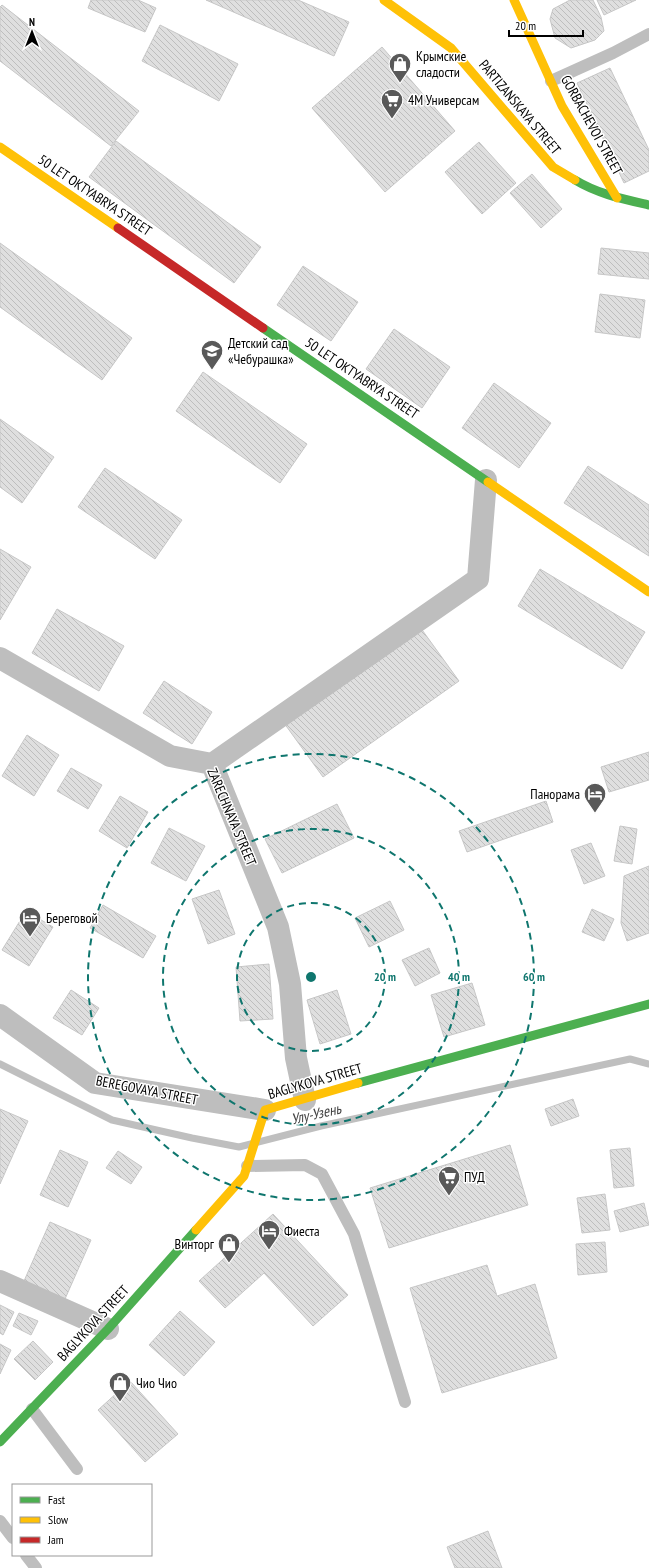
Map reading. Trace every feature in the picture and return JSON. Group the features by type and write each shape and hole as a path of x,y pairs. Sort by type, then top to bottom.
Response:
{"main road":[{"name":"PARTIZANSKAYA STREET","path":"384,0 451,48 553,167 584,186 618,198 649,205"},
{"name":"GORBACHEVOI STREET","path":"514,0 562,106 618,198"},
{"name":"50 LET OKTYABRYA STREET","path":"0,147 649,592"},
{"name":"BAGLYKOVA STREET","path":"0,1442 108,1329 244,1176 262,1119 305,1100 352,1085 649,1004"}],"street":[{"path":"212,764 478,579 486,480"},
{"name":"ZARECHNAYA STREET","path":"0,658 170,756 212,764 278,928 290,984 296,1058 305,1100"},
{"name":"BEREGOVAYA STREET","path":"0,1015 95,1083 262,1119"},
{"path":"0,1281 108,1329"}],"lane":[{"path":"551,81 613,53 649,34"},
{"path":"249,1161 305,1165 322,1174 354,1234 405,1402"},
{"path":"32,1409 77,1470"},
{"path":"0,1521 12,1537"},
{"path":"27,1556 36,1568"}],"building":[{"path":"91,0 138,0 156,8 145,32 88,8"},
{"path":"206,0 298,0 349,22 334,56"},
{"path":"570,0 593,0 601,17 604,31 595,40 571,48 555,38 550,19 553,9"},
{"path":"597,0 636,0 604,15"},
{"path":"2,5 139,111 111,146 0,61 0,7"},
{"path":"160,25 238,64 219,101 142,61"},
{"path":"382,47 455,131 385,192 312,108"},
{"path":"610,68 649,150 649,171 624,183 577,83"},
{"path":"116,141 261,247 234,283 89,177"},
{"path":"479,142 516,183 482,214 445,172"},
{"path":"532,174 562,209 541,228 510,193"},
{"path":"0,243 132,338 102,380 0,307"},
{"path":"601,248 649,253 649,279 598,274"},
{"path":"303,266 358,302 331,341 277,305"},
{"path":"600,294 645,300 640,338 595,332"},
{"path":"394,329 450,367 422,408 366,369"},
{"path":"203,372 307,444 280,483 176,411"},
{"path":"494,383 551,423 519,468 462,428"},
{"path":"0,419 54,457 22,503 0,487"},
{"path":"588,466 649,505 649,556 564,503"},
{"path":"105,468 182,520 155,559 78,507"},
{"path":"0,549 31,567 0,620"},
{"path":"540,569 645,632 622,669 518,606"},
{"path":"57,609 124,646 99,691 32,653"},
{"path":"420,627 459,681 323,777 284,723"},
{"path":"164,681 212,712 192,744 143,713"},
{"path":"27,735 59,755 34,796 2,776"},
{"path":"649,752 649,780 609,792 601,767"},
{"path":"71,768 102,785 88,809 57,791"},
{"path":"120,796 148,812 127,848 99,831"},
{"path":"546,801 553,822 467,852 459,831"},
{"path":"337,804 354,838 282,873 265,839"},
{"path":"620,826 637,829 632,864 614,861"},
{"path":"169,828 205,846 186,881 151,863"},
{"path":"591,843 605,876 584,884 571,850"},
{"path":"649,866 649,933 627,941 621,923 624,876"},
{"path":"219,890 235,934 208,944 192,899"},
{"path":"390,901 404,930 369,947 355,918"},
{"path":"103,905 156,936 143,958 90,928"},
{"path":"592,909 614,919 604,941 582,932"},
{"path":"26,911 53,927 29,966 2,950"},
{"path":"429,948 440,973 415,986 402,960"},
{"path":"269,964 273,1019 240,1021 236,967"},
{"path":"472,983 485,1025 444,1037 431,995"},
{"path":"71,990 99,1008 82,1035 53,1018"},
{"path":"337,990 351,1034 320,1044 307,1000"},
{"path":"573,1099 579,1116 551,1126 545,1109"},
{"path":"0,1109 28,1121 0,1184"},
{"name":"ПУД","path":"510,1145 528,1205 389,1248 370,1188"},
{"path":"630,1148 634,1186 614,1188 610,1150"},
{"path":"60,1150 88,1162 68,1207 40,1195"},
{"path":"118,1151 142,1167 131,1184 106,1168"},
{"path":"605,1194 610,1230 582,1233 577,1198"},
{"path":"644,1203 649,1225 620,1232 614,1211"},
{"name":"Фиеста","path":"273,1214 348,1295 313,1326 264,1273 225,1308 199,1281"},
{"path":"50,1222 91,1240 65,1299 24,1281"},
{"path":"605,1242 607,1272 578,1275 576,1244"},
{"path":"487,1265 497,1296 535,1284 557,1358 442,1393 410,1288"},
{"path":"0,1305 14,1312 3,1335 0,1333"},
{"path":"180,1311 215,1342 184,1376 149,1345"},
{"path":"19,1313 38,1321 31,1335 13,1326"},
{"path":"33,1341 53,1362 35,1380 14,1359"},
{"path":"0,1344 11,1350 0,1374"},
{"path":"130,1381 178,1434 145,1462 98,1410"},
{"path":"488,1531 502,1568 455,1568 447,1547"}],"waterway":[{"name":"Улу-Узень","path":"0,1064 112,1120 239,1147 321,1126 630,1059 649,1064"}],"traffic: fast":[{"path":"575,180 593,189 620,198 649,205"},
{"path":"263,328 488,482"},
{"path":"358,1083 649,1004"},
{"path":"0,1442 108,1329 196,1230"}],"traffic: slow":[{"path":"384,0 451,48 553,167 575,180"},
{"path":"514,0 562,106 617,198"},
{"path":"0,147 118,228"},
{"path":"488,482 649,592"},
{"path":"196,1230 244,1176 265,1110 358,1083"}],"traffic: jam":[{"path":"118,228 263,328"}],"place":[{"name":"Крымские сладости","path":"400,84"},
{"name":"4М Универсам","path":"392,120"},
{"name":"Детский сад «Чебурашка»","path":"212,370"},
{"name":"Панорама","path":"595,814"},
{"name":"Береговой","path":"30,938"},
{"name":"ПУД","path":"449,1196"},
{"name":"Фиеста","path":"269,1250"},
{"name":"Винторг","path":"229,1264"},
{"name":"Чио Чио","path":"120,1402"}]}
